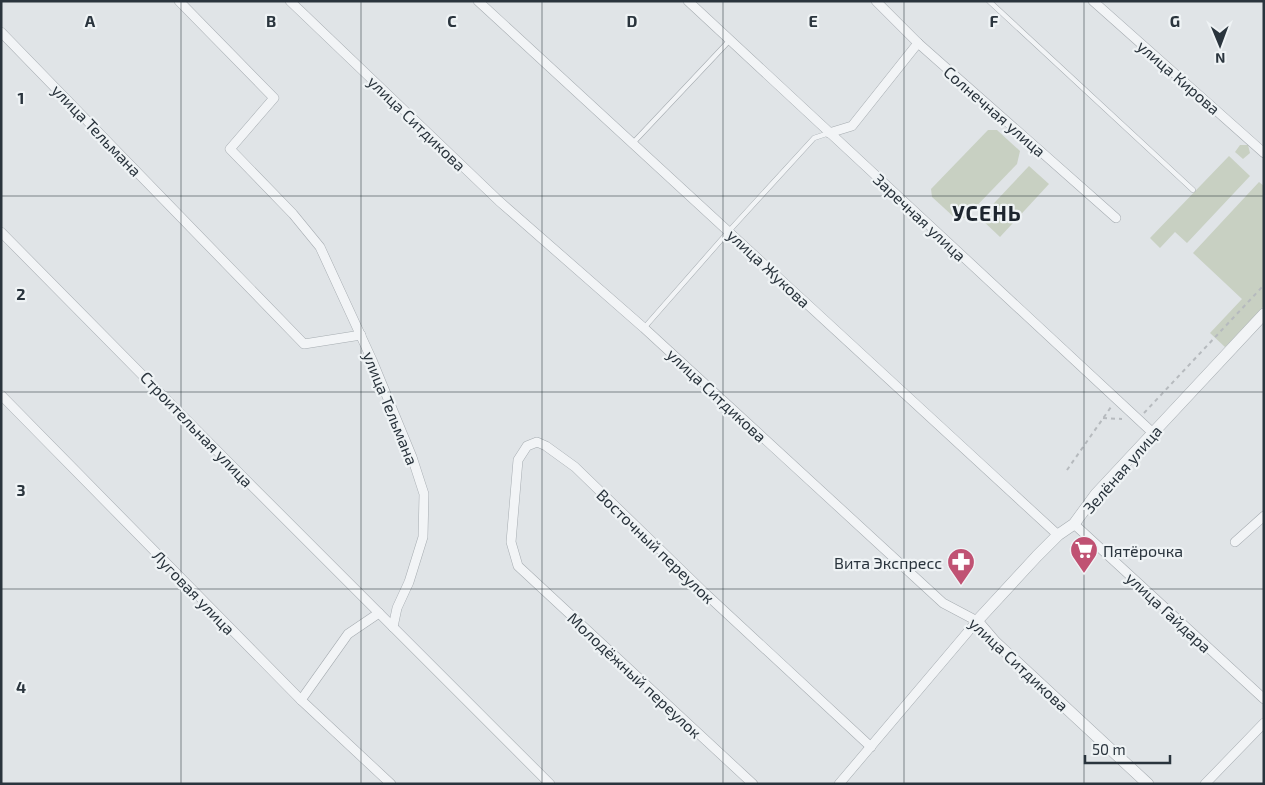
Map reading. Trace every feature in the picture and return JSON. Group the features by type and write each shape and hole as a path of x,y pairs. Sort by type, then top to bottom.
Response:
{"street":[{"path":"179,1 274,98 230,149 293,214 320,247 361,335"},
{"name":"улица Ситдикова","path":"290,1 499,201 644,328 943,603 977,621 995,642 1148,784"},
{"name":"улица Жукова","path":"478,1 1058,535"},
{"name":"Заречная улица","path":"688,1 1153,433"},
{"name":"улица Кирова","path":"1093,1 1264,153"},
{"name":"Солнечная улица","path":"879,2 918,44 1116,218"},
{"name":"улица Тельмана","path":"1,32 304,344 361,335 412,457 424,494 423,537 409,582 397,608 393,627"},
{"path":"829,133 852,126 918,44"},
{"name":"Строительная улица","path":"1,232 393,627"},
{"name":"Зелёная улица","path":"977,621 1058,535 1074,524 1096,494 1264,314"},
{"name":"Луговая улица","path":"1,395 301,700 391,784"},
{"name":"Восточный переулок","path":"518,566 512,542 518,460 527,446 537,442 546,446 575,467 707,595 871,747"},
{"path":"1235,542 1264,516"},
{"name":"улица Гайдара","path":"1074,524 1264,699"},
{"name":"Молодёжный переулок","path":"518,566 753,784"},
{"path":"301,700 348,634 379,613"},
{"path":"839,784 977,621"},
{"path":"393,627 550,784"},
{"path":"1205,784 1264,723"}],"lane":[{"path":"989,1 1194,190"},
{"path":"632,144 729,41"},
{"path":"644,328 814,138 829,133"}],"path":[{"path":"1103,418 1138,419 1264,285"},
{"path":"1067,470 1116,399"}],"shaded area":[{"path":"988,130 997,130 1020,151 1017,164 965,218 955,218 932,197 931,189"},
{"path":"1240,145 1248,145 1250,153 1243,159 1235,152"},
{"path":"1229,156 1250,176 1187,243 1175,232 1160,248 1150,238"},
{"path":"1029,166 1049,184 1000,237 980,218"},
{"path":"1259,182 1264,186 1264,306 1225,347 1210,333 1242,299 1193,253"}],"place":[{"name":"Пятёрочка","path":"1084,574"},
{"name":"Вита Экспресс","path":"961,586"}],"district":[{"name":"УСЕНЬ","path":"987,212"}]}
